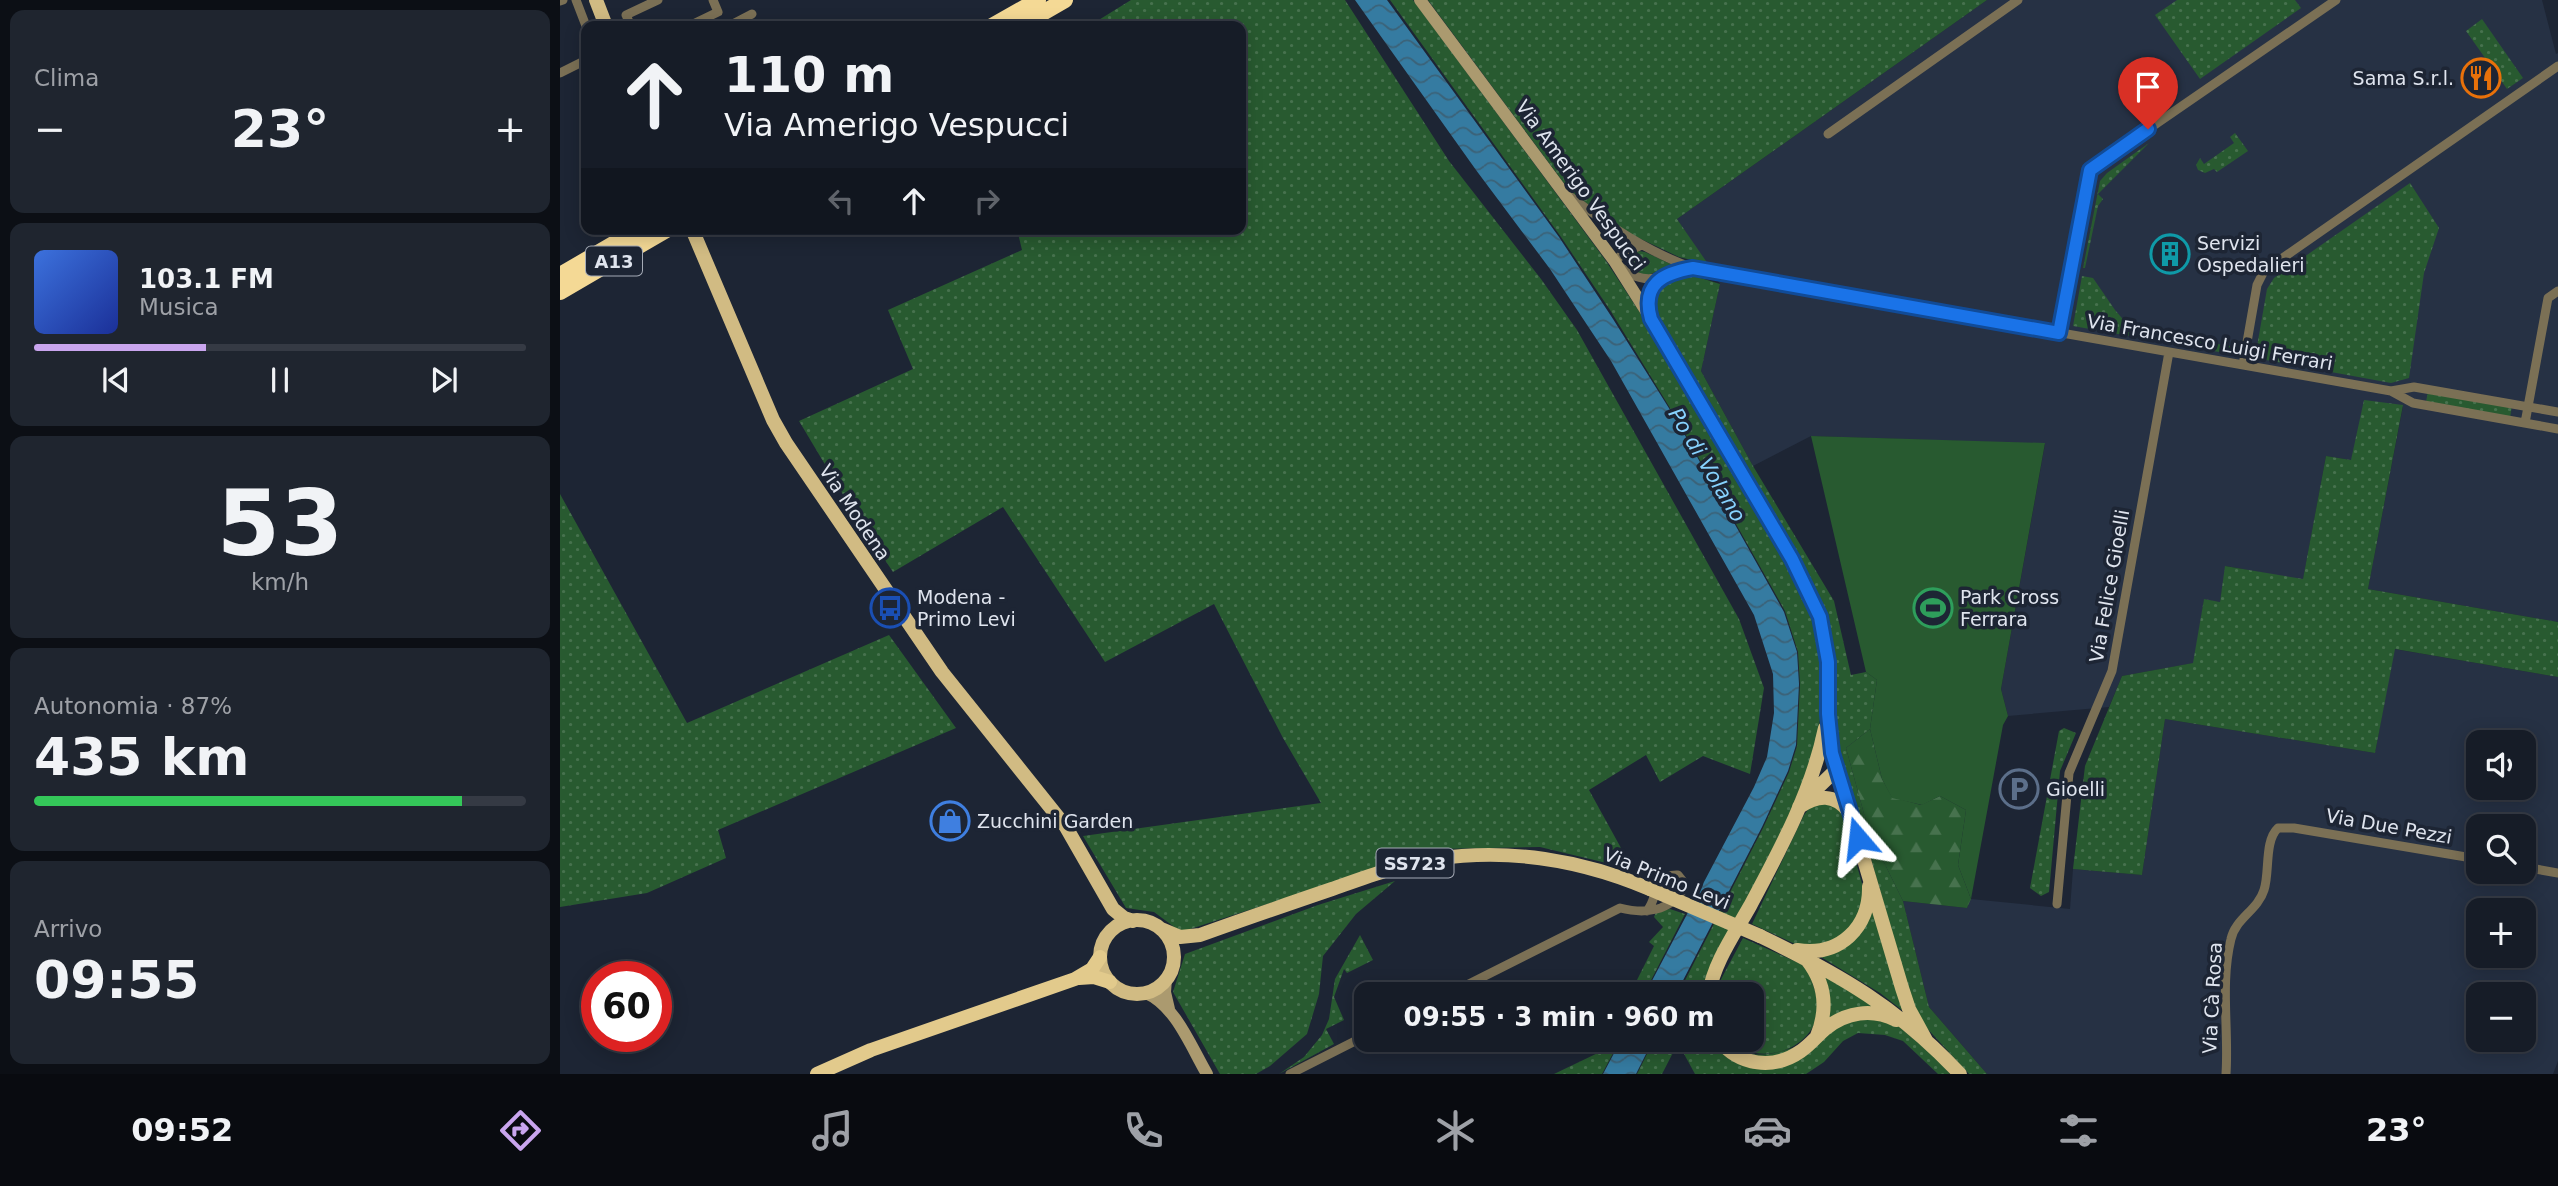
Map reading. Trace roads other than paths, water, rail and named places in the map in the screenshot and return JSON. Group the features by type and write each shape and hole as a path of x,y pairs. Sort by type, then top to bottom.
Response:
{"highway":[{"path":"1001,21 1038,0"},
{"path":"1029,21 1065,0"},
{"name":"A13","path":"560,275 629,235"},
{"name":"A13","path":"560,292 658,235"},
{"path":"817,1074 871,1050 1074,979 1092,969 1100,957"},
{"path":"1074,979 1094,977 1110,982"}],"main road":[{"path":"596,0 604,21"},
{"name":"Via Amerigo Vespucci","path":"1420,0 1615,262 1807,586 1820,617 1825,640 1828,703"},
{"name":"Via Modena","path":"695,235 770,412 786,443 942,672 1066,827 1118,914 1133,921"},
{"path":"1828,703 1830,739 1837,769 1909,1009 1926,1040"},
{"path":"1713,982 1799,807 1823,738 1828,703"},
{"path":"1799,807 1837,769"},
{"path":"1799,807 1816,797 1825,797 1840,802 1850,813"},
{"name":"Via Primo Levi","path":"1200,935 1394,868 1454,857 1501,855 1551,859 1606,873 1650,889 1807,959 1857,987 1915,1029 1960,1074"},
{"path":"1779,946 1810,952 1820,951 1849,937 1863,919 1867,908 1869,884 1865,864"},
{"name":"Via Modena","path":"1104,894 1111,915 1109,933"},
{"path":"1133,921 1118,926 1109,933 1103,943 1100,957 1103,972 1110,982 1124,992 1146,993 1157,988 1166,979"},
{"name":"SS723","path":"1133,921 1148,922 1180,937 1200,935"},
{"path":"1161,929 1171,944 1174,958"},
{"name":"SS723","path":"1166,979 1182,945 1200,935"},
{"path":"1807,959 1819,978 1825,1004 1816,1038"},
{"path":"1166,979 1165,992 1171,1013"},
{"path":"1146,993 1162,1003 1171,1013 1208,1074"},
{"path":"1731,1052 1758,1064 1788,1059 1837,1021 1860,1013 1888,1016 1915,1029"}],"street":[{"path":"576,0 584,21"},
{"path":"629,21 626,15 658,0"},
{"path":"701,21 718,12 713,0"},
{"path":"1828,134 2018,0"},
{"path":"2059,333 2092,168 2336,0"},
{"path":"739,21 752,14"},
{"path":"560,73 581,62"},
{"path":"2243,365 2257,285 2264,271 2558,66"},
{"name":"Via Francesco Luigi Ferrari","path":"1564,192 1599,219 1642,245 1693,268 2390,391 2413,403 2558,429"},
{"path":"1615,262 1622,254 1642,245"},
{"name":"Via Francesco Luigi Ferrari","path":"1615,262 1622,269 1646,280 1693,268"},
{"path":"1651,319 1649,300 1656,283 1663,276"},
{"path":"2525,423 2548,298 2558,291"},
{"name":"Via Felice Gioelli","path":"2057,904 2069,773 2112,671 2169,352"},
{"name":"Via Francesco Luigi Ferrari","path":"2390,391 2414,387 2558,412"},
{"name":"Via Cà Rosa","path":"2226,1074 2226,993 2231,938 2264,890 2274,832 2283,827 2294,828"},
{"name":"Via Due Pezzi","path":"2294,828 2466,857"},
{"path":"2536,869 2558,873"},
{"path":"1473,982 1620,908 1640,913 1666,906 1679,896 1684,888 1678,875 1661,880 1656,888 1654,903 1647,911"},
{"path":"1290,1074 1354,1042"}],"water":[{"name":"Po di Volano","path":"1355,0 1387,0 1559,237 1677,421 1784,612 1797,652 1799,684 1796,745 1788,771 1762,827 1682,982 1651,982 1754,787 1767,757 1774,713 1773,674 1754,615 1611,361 1550,269"},
{"path":"1615,1052 1647,1052 1636,1074 1603,1074"}],"place":[{"name":"Sama S.r.l.","path":"2481,78"},
{"name":"Servizi Ospedalieri","path":"2170,254"},
{"name":"Modena - Primo Levi","path":"890,608"},
{"name":"Park Cross Ferrara","path":"1933,608"},
{"name":"Gioelli","path":"2019,789"},
{"name":"Zucchini Garden","path":"950,821"}]}
